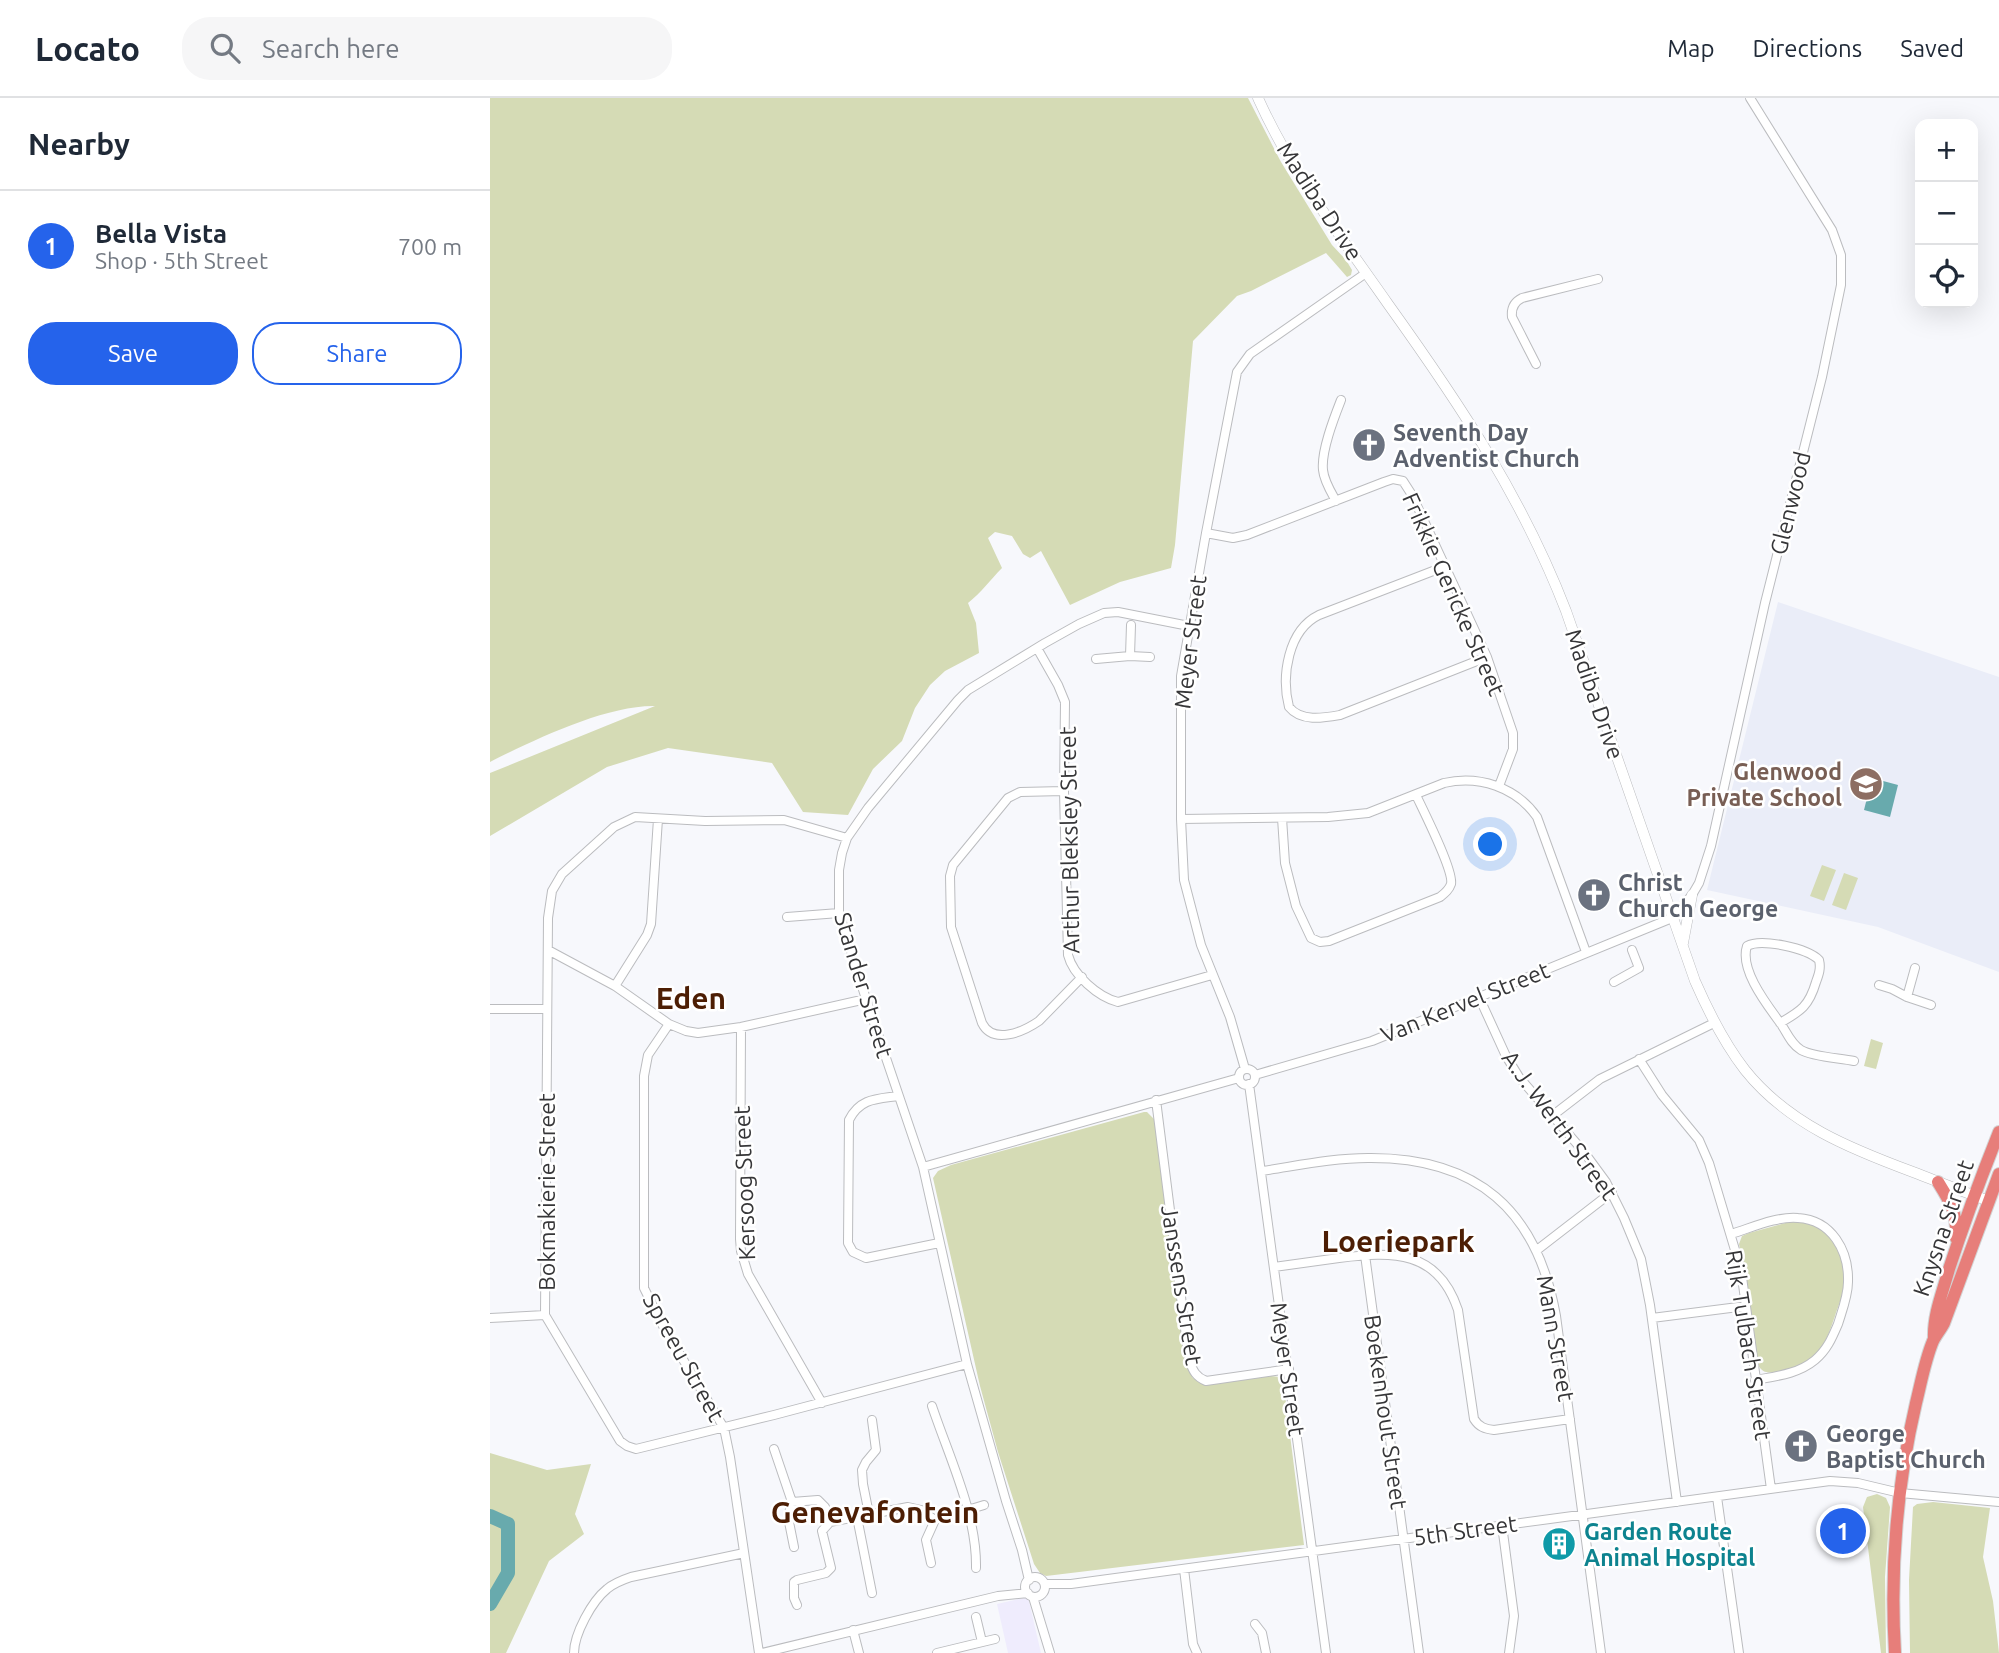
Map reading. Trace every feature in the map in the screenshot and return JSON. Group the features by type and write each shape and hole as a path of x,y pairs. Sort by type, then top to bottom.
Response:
{"highway":[{"name":"Knysna Street","path":"1895,1653 1894,1576 1900,1493 1914,1412 1934,1339 1935,1320 1956,1249 1999,1132"},
{"name":"Knysna Street","path":"1934,1339 1944,1323 1999,1174"},
{"path":"1938,1182 1955,1214 1956,1249"}],"street":[{"name":"Madiba Drive","path":"1258,98 1294,167 1478,434 1519,505 1541,551 1582,656 1682,946 1714,1023 1747,1072 1794,1116 1831,1139 1872,1157 1989,1201"},
{"name":"Glenwood","path":"1672,918 1692,895 1707,860 1718,821 1765,603 1822,377 1841,285 1841,255 1832,230 1750,98"},
{"name":"Meyer Street","path":"1245,1069 1233,1027 1201,945 1184,880 1180,692 1189,626 1236,376 1241,365 1250,354 1366,273"},
{"path":"1535,364 1512,317 1514,303 1522,298 1598,279"},
{"path":"1336,501 1325,479 1323,463 1330,430 1341,400"},
{"name":"Frikkie Gericke Street","path":"1206,533 1240,537 1393,479 1403,481 1446,566 1487,657 1514,741 1500,786"},
{"path":"1446,566 1307,622 1291,650 1286,687 1289,707 1300,716 1318,718 1340,715 1487,657"},
{"name":"Stander Street","path":"1050,1653 1035,1588 1006,1501 967,1364 923,1167 839,913 839,870 847,838 868,808 962,695 1079,624 1111,611 1189,626"},
{"path":"1130,656 1131,625"},
{"name":"Arthur Bleksley Street","path":"1037,648 1065,702 1068,955 1073,968 1103,996 1118,1002 1212,975"},
{"path":"1096,659 1150,657"},
{"path":"1181,820 1328,817 1368,813 1457,780 1500,786 1530,807 1536,817 1586,953"},
{"path":"1064,791 1020,792 1008,798 954,865 950,876 951,927 982,1023 993,1035 1000,1036 1031,1027 1082,977"},
{"path":"1282,818 1285,863 1296,906 1311,938 1317,942 1329,941 1440,897 1451,885 1449,870 1416,795"},
{"name":"Bokmakierie Street","path":"847,838 784,820 724,822 635,817 625,820 604,835 562,874 552,891 549,903 545,1315 607,1421 627,1447 641,1448 724,1428 967,1364"},
{"path":"615,986 651,924 658,819"},
{"path":"1682,946 1692,895"},
{"path":"787,917 839,913"},
{"name":"Van Kervel Street","path":"1255,1074 1372,1041 1672,918"},
{"path":"1780,1023 1799,1012 1811,997 1820,967 1819,960 1811,953 1800,950 1770,944 1750,944 1745,957 1754,983 1765,1002 1795,1046 1805,1052 1854,1061"},
{"path":"548,950 615,986 669,1024 698,1034 866,999"},
{"path":"1614,982 1639,968 1632,950"},
{"path":"1907,997 1915,968"},
{"path":"1879,985 1931,1005"},
{"name":"A.J. Werth Street","path":"1479,997 1512,1067 1595,1165 1612,1192 1641,1259 1652,1318 1677,1502"},
{"path":"490,1009 547,1009"},
{"path":"1552,1116 1600,1079 1714,1023"},
{"name":"Spreeu Street","path":"669,1024 648,1055 644,1076 644,1288 663,1326 724,1428 760,1653"},
{"name":"Kersoog Street","path":"741,1027 740,1238 744,1264 747,1274 822,1403"},
{"name":"Rijk Tulbach Street","path":"1639,1059 1662,1095 1704,1149 1731,1234 1741,1270 1771,1489"},
{"path":"1245,1069 1252,1070 1255,1074 1255,1080 1249,1084 1244,1084 1239,1078 1245,1069"},
{"path":"923,1167 1239,1078"},
{"name":"Meyer Street","path":"1249,1084 1326,1653"},
{"path":"898,1096 864,1102 849,1120 848,1243 853,1252 866,1258 939,1243"},
{"name":"Janssens Street","path":"1156,1100 1192,1369 1206,1381 1289,1369"},
{"name":"Mann Street","path":"1262,1171 1369,1157 1415,1160 1440,1166 1475,1182 1499,1199 1522,1224 1545,1269 1554,1303 1601,1653"},
{"path":"1537,1250 1612,1192"},
{"path":"1731,1234 1784,1218 1811,1220 1830,1231 1845,1253 1848,1267 1848,1284 1842,1311 1825,1350 1798,1370 1755,1380"},
{"path":"1274,1267 1387,1254 1419,1261 1439,1275 1458,1310 1474,1419 1478,1424 1494,1430 1570,1419"},
{"name":"Boekenhout Street","path":"1365,1255 1419,1653"},
{"path":"1652,1318 1746,1306"},
{"path":"490,1318 545,1315"},
{"path":"932,1406 968,1510 974,1535 976,1568"},
{"path":"869,1514 862,1473 875,1451 872,1420"},
{"path":"774,1449 792,1502 788,1514 794,1547"},
{"name":"5th Street","path":"1035,1588 1837,1480 1900,1493 1999,1502"},
{"path":"1717,1497 1739,1653"},
{"path":"792,1502 818,1500 825,1507 830,1522"},
{"path":"931,1563 926,1537 935,1520 984,1505"},
{"path":"797,1605 794,1582 826,1573 831,1568 822,1531 830,1522 911,1507 927,1513 935,1520"},
{"path":"858,1517 872,1593"},
{"path":"1502,1525 1513,1607 1508,1653"},
{"path":"574,1653 576,1639 588,1614 602,1593 616,1583 631,1577 744,1553"},
{"path":"1184,1569 1193,1644 1197,1653"},
{"path":"760,1653 1035,1588"},
{"path":"976,1617 982,1642"},
{"path":"1255,1624 1262,1633 1266,1653"},
{"path":"853,1630 859,1653"},
{"path":"937,1653 995,1639"}],"shaded area":[{"name":"Glenwood Private School","path":"1778,602 1999,677 1999,972 1878,927 1707,890"},
{"path":"1028,1597 1041,1653 1008,1653 997,1604"}],"green space":[{"path":"490,98 1248,98 1281,162 1332,245 1346,260 1352,270 1351,275 1347,277 1326,253 1237,296 1193,341 1171,568 1120,582 1070,605 1041,551 1030,558 1023,554 1012,536 995,532 988,538 1002,568 968,603 976,623 979,653 945,671 930,685 915,708 902,741 873,769 848,815 803,812 772,763 668,748 607,767 490,836 490,773 655,706 636,707 593,717 490,762"},
{"path":"1822,865 1836,870 1824,901 1810,896"},
{"path":"1844,873 1858,878 1846,910 1832,905"},
{"path":"1871,1039 1883,1043 1876,1069 1864,1066"},
{"path":"1144,1112 1154,1119 1188,1369 1193,1378 1205,1385 1271,1376 1283,1380 1304,1545 1046,1576 1040,1573 1034,1564 998,1452 980,1386 933,1178 938,1171 951,1165"},
{"path":"1793,1221 1814,1225 1834,1242 1843,1267 1843,1289 1827,1337 1815,1355 1792,1368 1768,1372 1758,1365 1739,1244 1742,1236 1749,1233"},
{"path":"490,1453 547,1470 591,1464 575,1514 584,1534 549,1561 506,1653 490,1653"},
{"path":"1877,1494 1886,1498 1890,1507 1885,1577 1886,1653 1881,1653 1863,1507 1867,1497"},
{"path":"1933,1502 1990,1508 1983,1557 1993,1601 1999,1653 1910,1653 1909,1580 1913,1507"}],"water":[{"path":"1872,778 1898,785 1890,817 1864,810"}],"waterway":[{"path":"490,1516 508,1524 508,1573 490,1604"}],"place":[{"name":"Seventh Day Adventist Church","path":"1369,445"},
{"name":"Glenwood Private School","path":"1866,784"},
{"name":"Christ Church George","path":"1594,895"},
{"name":"George Baptist Church","path":"1801,1446"},
{"name":"Bella Vista","path":"1843,1531"},
{"name":"Garden Route Animal Hospital","path":"1559,1544"}],"district":[{"name":"Eden","path":"691,998"},
{"name":"Loeriepark","path":"1398,1241"},
{"name":"Genevafontein","path":"875,1512"}]}
